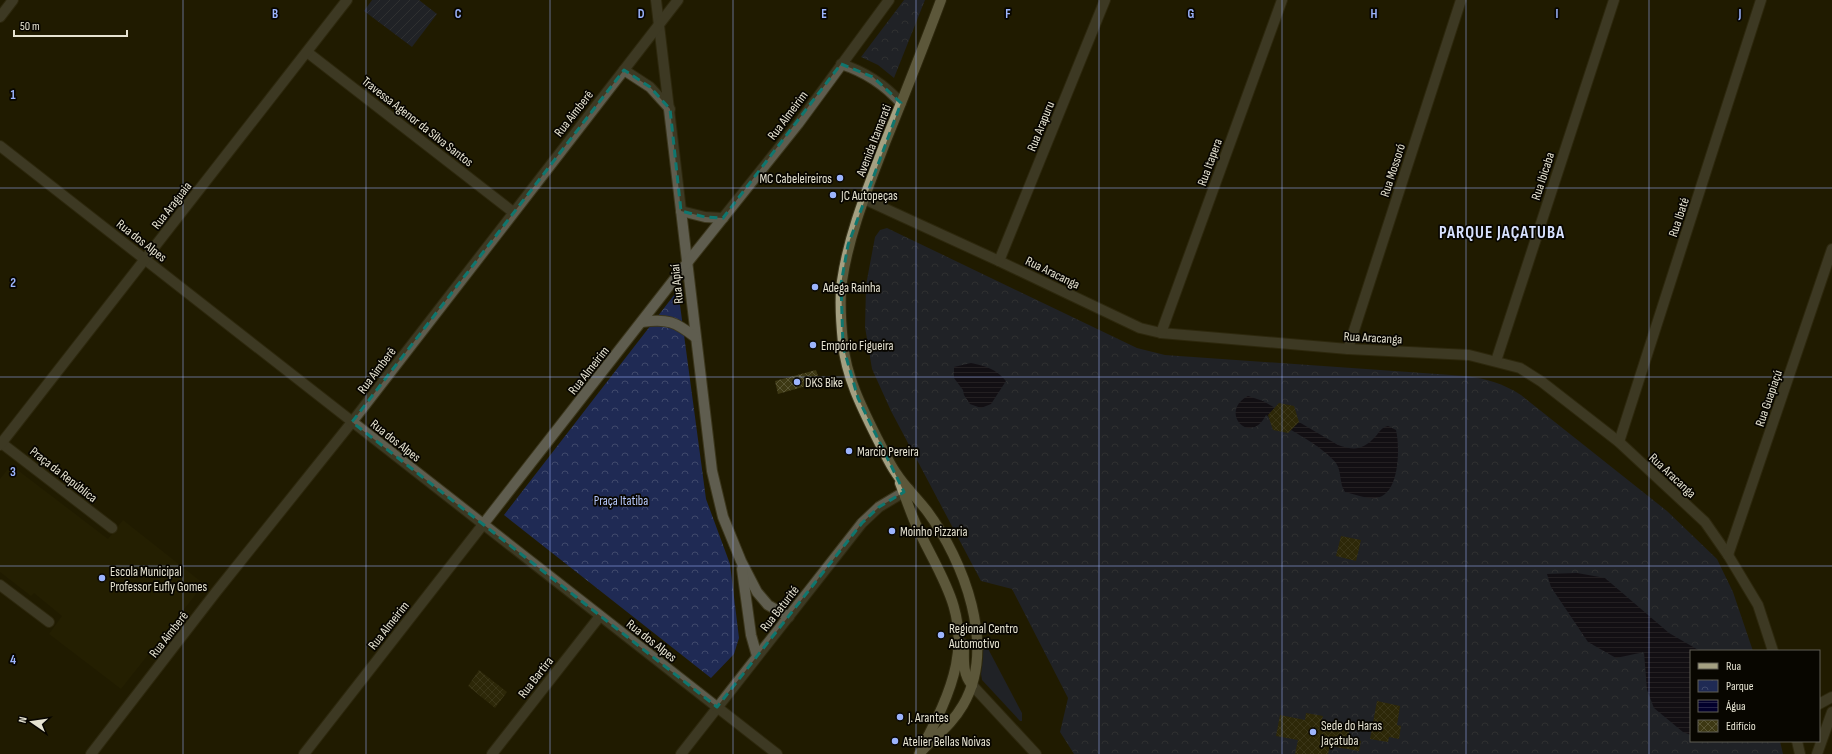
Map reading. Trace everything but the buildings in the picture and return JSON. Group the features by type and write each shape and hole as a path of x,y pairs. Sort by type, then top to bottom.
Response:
{"main road":[{"name":"Avenida Itamarati","path":"919,753 940,712 951,684 956,665 958,623 951,596 914,520 906,491 858,398 850,375 843,346 841,284 848,245 937,3"},
{"name":"Avenida Itamarati","path":"906,491 928,512 959,567 970,596 977,636 976,663 972,685 964,703 952,722 919,753"},
{"path":"958,623 964,642 964,674 966,680 972,685"}],"street":[{"path":"0,17 13,0"},
{"name":"Rua Araguaia","path":"1,443 347,0"},
{"name":"Rua Apiaí","path":"656,0 712,471 723,517 741,561 763,600 773,609 789,617"},
{"name":"Rua Aimberê","path":"91,754 216,592 352,422 678,0"},
{"name":"Rua Almeirim","path":"304,754 687,263 798,124 889,0"},
{"name":"Rua Arapuru","path":"999,261 1105,0"},
{"name":"Rua Itapera","path":"1161,333 1282,0"},
{"name":"Rua Mossoró","path":"1348,349 1461,0"},
{"name":"Rua Ibicaba","path":"1496,361 1614,0"},
{"name":"Rua Ibaté","path":"1619,442 1761,0"},
{"name":"Travessa Agenor da Silva Santos","path":"307,52 513,212"},
{"path":"841,64 855,68 873,77 889,89 901,103"},
{"path":"624,70 650,88 670,109"},
{"name":"Rua dos Alpes","path":"0,146 777,754"},
{"name":"Rua Aracanga","path":"864,199 1140,328 1161,333 1348,349 1469,355 1520,368 1542,382 1619,442 1705,522 1728,555 1758,605 1773,650"},
{"path":"681,211 705,217 723,218"},
{"name":"Rua Guapiaçú","path":"1728,555 1832,249"},
{"path":"642,322 654,320 675,323 695,337"},
{"name":"Praça da República","path":"1,443 112,528"},
{"name":"Rua Baturité","path":"681,754 862,523 879,507 906,491"},
{"name":"Rua Apiaí","path":"741,561 751,635 758,656"},
{"path":"0,584 49,622"},
{"name":"Rua Bartira","path":"492,754 600,616"},
{"path":"972,685 1036,754"},
{"path":"1820,703 1832,697"},
{"path":"1817,754 1832,712"},
{"path":"1796,742 1800,754"}],"highlighted area":[{"path":"841,64 873,77 901,103 848,245 841,284 843,346 858,398 904,492 879,507 862,523 717,707 352,422 624,70 650,87 670,109 681,211 705,217 723,218"}],"shaded area":[{"name":"Escola Municipal Professor Eufly Gomes","path":"11,465 108,539 123,520 204,584 121,689 49,634 62,616 34,593 31,596 0,572 0,479"}],"green space":[{"path":"372,0 419,0 437,14 412,47 364,11"},
{"path":"904,0 925,0 894,78 878,65 861,57"},
{"path":"887,228 1137,348 1165,355 1466,376 1495,382 1521,395 1667,511 1717,559 1733,592 1753,650 1690,650 1690,742 1780,742 1783,754 1074,754 1060,732 1068,698 1012,589 981,581 891,411 872,369 865,327 866,285 875,237 880,230"},
{"name":"Praça Itatiba","path":"678,290 706,499 730,564 739,638 734,654 711,678 504,515"},
{"path":"984,641 1022,713 1022,721 1020,721 982,680 981,674"}],"water":[{"path":"971,363 990,369 1006,381 991,404 981,408 970,404 964,395 963,390 954,378 954,367"},
{"path":"1248,396 1263,401 1338,445 1344,447 1363,447 1382,429 1388,426 1396,430 1398,458 1394,480 1390,488 1384,495 1376,498 1345,492 1336,463 1322,450 1303,437 1266,415 1259,424 1252,428 1245,427 1240,424 1236,417 1236,410 1240,403"},
{"path":"1577,573 1605,578 1669,633 1698,650 1690,650 1690,735 1683,732 1654,708 1647,690 1644,652 1616,658 1588,642 1551,587 1547,574"}],"place":[{"name":"MC Cabeleireiros","path":"840,178"},
{"name":"JC Autopeças","path":"833,195"},
{"name":"Adega Rainha","path":"815,287"},
{"name":"Empório Figueira","path":"813,345"},
{"name":"DKS Bike","path":"797,382"},
{"name":"Marcio Pereira","path":"849,451"},
{"name":"Moinho Pizzaria","path":"892,531"},
{"name":"Escola Municipal Professor Eufly Gomes","path":"102,578"},
{"name":"Regional Centro Automotivo","path":"941,635"},
{"name":"J. Arantes","path":"900,717"},
{"name":"Sede do Haras Jaçatuba","path":"1313,732"},
{"name":"Atelier Bellas Noivas","path":"895,741"}],"district":[{"name":"PARQUE JAÇATUBA","path":"1502,232"}]}
